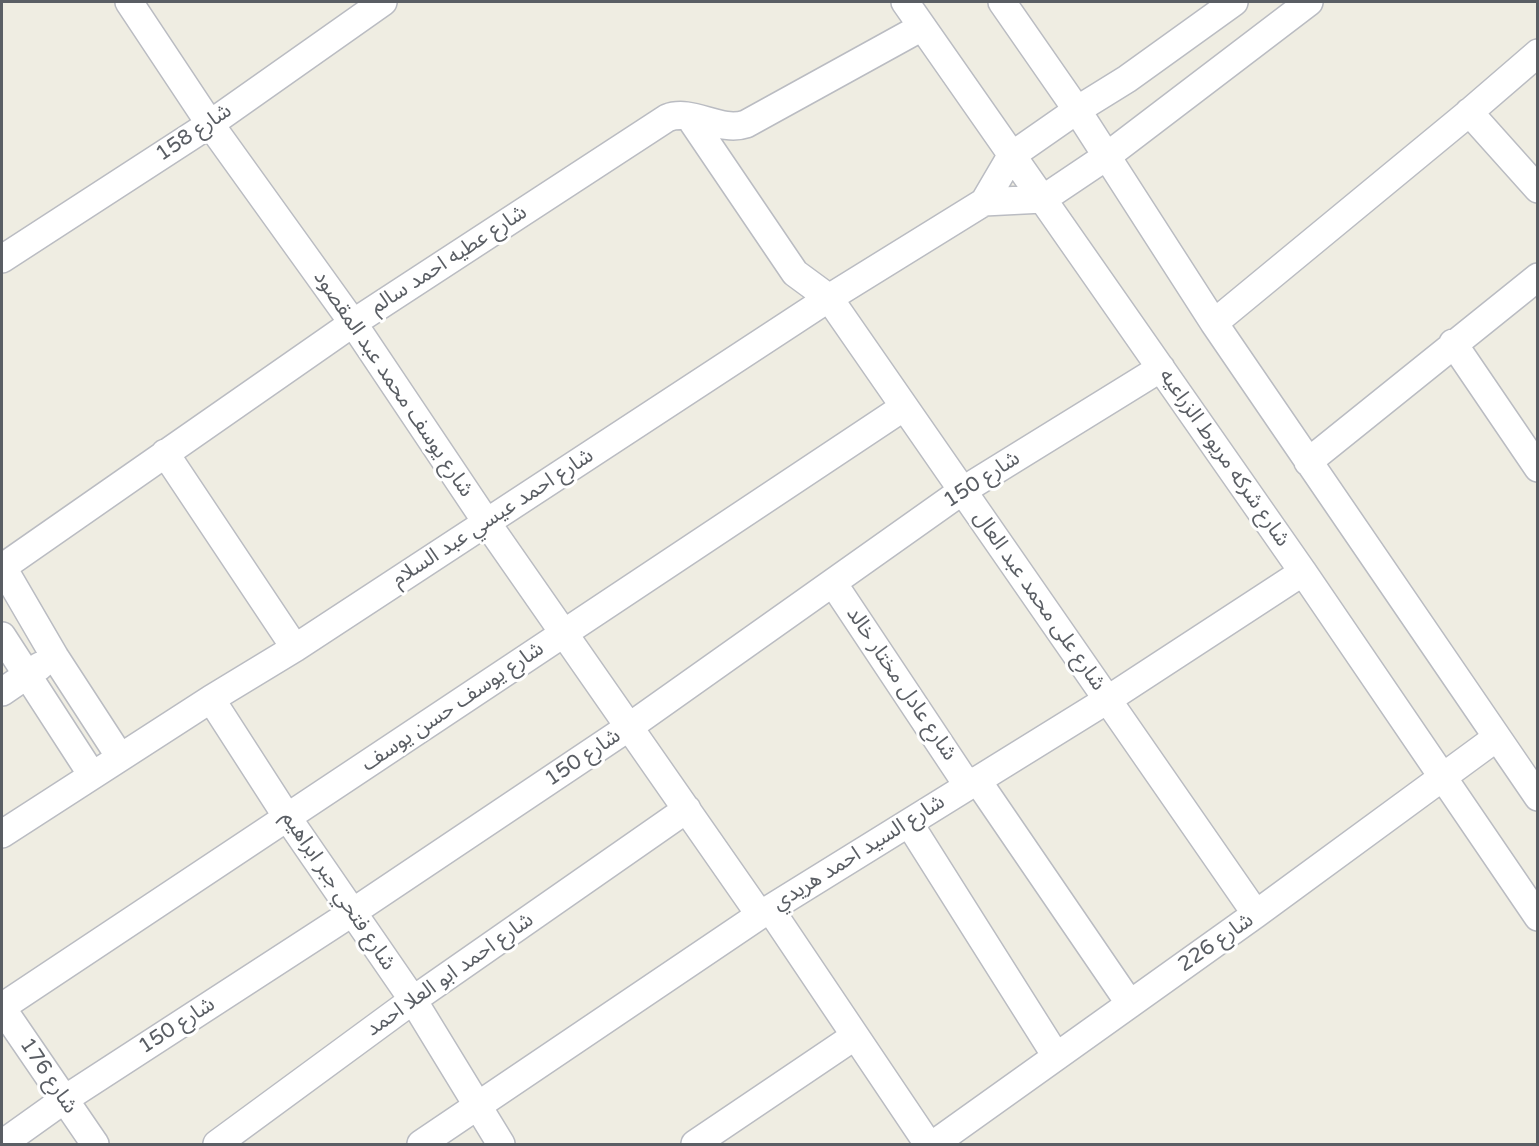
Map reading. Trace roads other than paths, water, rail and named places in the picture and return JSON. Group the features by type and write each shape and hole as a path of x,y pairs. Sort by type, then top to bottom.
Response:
{"street":[{"name":"شارع يوسف محمد عبد المقصود","path":"129,2 210,124 353,323 487,523 629,727 855,1036 928,1144"},
{"name":"شارع 158","path":"2,259 210,124 383,2"},
{"name":"شارع شركه مريوط الزراعيه","path":"905,2 1303,572 1538,917"},
{"path":"1002,2 1077,110 1214,323 1538,797"},
{"path":"984,202 1011,156 1077,110 1127,79 1234,2"},
{"path":"984,202 1043,199 1107,156 1309,2"},
{"name":"شارع عطيه احمد سالم","path":"2,567 353,323 667,118 680,115 727,127 746,124 922,27"},
{"path":"1214,323 1538,53"},
{"path":"1469,112 1538,189"},
{"name":"شارع على محمد عبد العال","path":"690,118 795,273 829,298 1256,914"},
{"name":"شارع احمد عيسي عبد السلام","path":"2,834 211,699 295,648 829,298 984,202"},
{"path":"1308,462 1453,343 1538,277"},
{"path":"1453,343 1538,468"},
{"name":"شارع 150","path":"2,1144 64,1100 353,912 629,727 962,491 1161,368"},
{"name":"شارع يوسف حسن يوسف","path":"2,1007 904,407"},
{"path":"165,453 295,648"},
{"path":"2,567 55,657 120,757"},
{"name":"شارع السيد احمد هريدي","path":"422,1144 765,912 1107,700 1303,572"},
{"name":"شارع عادل مختار خالد","path":"833,583 1130,1004"},
{"path":"2,636 92,776"},
{"path":"2,692 55,657"},
{"name":"شارع فتحي جبر ابراهيم","path":"211,699 287,817 413,1000 501,1144"},
{"name":"شارع 226","path":"934,1144 1256,914 1496,738"},
{"name":"شارع احمد ابو العلا احمد","path":"217,1144 413,1000 687,809"},
{"path":"909,823 1056,1056"},
{"name":"شارع 176","path":"2,1007 95,1144"},
{"path":"695,1144 855,1036"}]}
